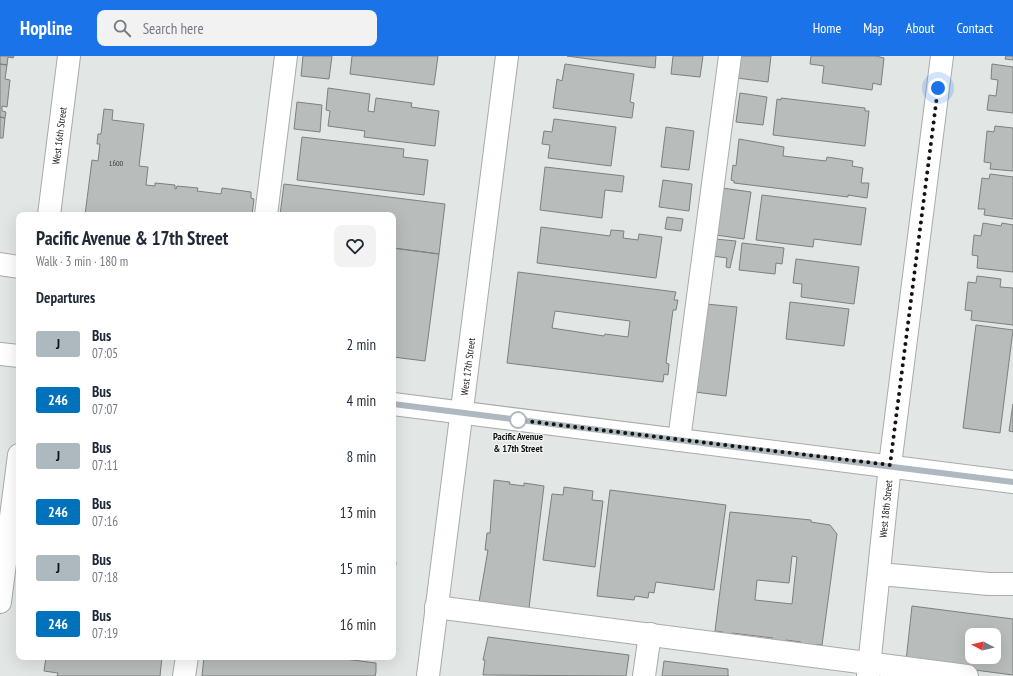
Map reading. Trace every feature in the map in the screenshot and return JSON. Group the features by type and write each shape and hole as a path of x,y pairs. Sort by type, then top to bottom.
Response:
{"street":[{"name":"West 16th Street","path":"49,212 69,56"},
{"path":"266,212 286,56"},
{"name":"West 17th Street","path":"428,676 507,56"},
{"path":"679,440 730,56"},
{"name":"West 18th Street","path":"869,670 890,465 942,56"},
{"path":"0,264 16,267"},
{"path":"0,354 16,356"},
{"path":"396,404 890,465 1013,482"},
{"path":"0,602 12,560 16,500"},
{"path":"880,574 989,584 1013,584"},
{"path":"436,607 650,634 869,670 967,676"},
{"path":"644,676 650,634"},
{"path":"184,676 187,660"}],"building":[{"path":"0,56 14,56 13,58 8,57 7,65 0,64"},
{"path":"303,56 332,56 329,79 301,76"},
{"path":"352,56 438,56 434,85 350,74"},
{"path":"567,56 656,56 655,68"},
{"path":"673,56 703,56 700,77 671,74"},
{"path":"740,56 771,56 768,82 737,78"},
{"path":"811,56 876,56 884,58 881,85 873,83 872,90 822,83 824,66 810,64"},
{"path":"1006,56 1013,56 1013,60 1005,59"},
{"path":"0,64 7,65 5,79 10,80 7,107 2,106 2,111 6,112 5,118 0,117"},
{"path":"565,64 634,74 630,102 634,103 632,118 553,108 557,79 562,81"},
{"path":"992,64 1013,67 1013,113 987,110 989,95 996,96 998,80 991,79"},
{"path":"328,88 370,94 368,111 374,112 376,98 412,103 411,107 439,111 435,146 364,137 365,131 328,126 330,111 326,110"},
{"path":"740,93 767,97 763,125 736,122"},
{"path":"781,98 865,108 865,111 869,111 865,146 773,135 777,99 781,100"},
{"path":"297,102 322,105 320,132 294,129"},
{"path":"104,109 113,110 112,120 144,124 139,166 148,167 146,185 155,186 155,183 175,185 175,189 177,186 198,188 197,191 221,194 222,188 251,192 251,198 254,199 252,212 85,212 92,160 98,161 100,144 97,144 98,134 101,134"},
{"path":"0,117 5,118 3,138 0,138"},
{"path":"554,119 616,127 611,166 548,158 550,145 542,144 544,131 552,132"},
{"path":"995,126 1013,128 1013,171 990,169 991,163 984,162 987,131 994,132"},
{"path":"666,127 694,131 689,170 661,167"},
{"path":"302,137 404,149 403,157 428,160 424,195 297,180"},
{"path":"739,139 784,147 783,156 826,161 827,157 853,161 852,166 863,168 861,183 869,183 867,198 734,183 734,181 731,180 733,165 736,166"},
{"path":"545,167 624,176 622,192 605,190 602,218 540,210"},
{"path":"990,174 1013,177 1013,219 984,215 985,209 978,209 982,178 989,179"},
{"path":"663,180 692,184 689,211 659,207"},
{"path":"284,184 445,204 439,254 396,248 396,212 280,212"},
{"path":"722,188 751,192 744,239 716,235"},
{"path":"762,195 866,208 861,245 814,239 813,247 756,240"},
{"path":"667,217 683,219 681,231 665,229"},
{"path":"983,223 1001,226 1002,223 1013,225 1013,272 977,268 978,256 972,255 974,235 981,236"},
{"path":"541,227 610,236 611,230 624,231 623,238 638,240 639,234 662,237 656,278 537,263"},
{"path":"715,239 736,241 730,268 726,267 727,258 713,256"},
{"path":"742,243 784,248 782,264 776,263 775,274 739,270"},
{"path":"396,248 439,254 425,361 396,357"},
{"path":"796,259 859,267 854,304 801,297 802,284 793,283"},
{"path":"518,272 676,292 674,300 678,300 676,310 673,310 666,363 669,364 668,375 664,374 663,382 507,363","holes":["555,311 630,321 628,337 605,334 604,336 552,328"]},
{"path":"977,276 1001,279 1000,287 1013,288 1013,325 971,320 972,311 965,310 968,282 976,283"},
{"path":"790,302 849,309 844,346 786,339"},
{"path":"706,304 737,307 726,396 695,392"},
{"path":"976,325 1013,330 1000,433 963,428"},
{"path":"1013,404 1013,432 1009,431"},
{"path":"494,480 524,486 524,483 544,486 529,608 479,602 488,550 485,550 487,533 490,533"},
{"path":"564,487 593,491 592,500 603,501 595,567 543,560 552,494 563,495"},
{"path":"610,490 726,505 714,590 656,582 654,593 649,592 648,598 635,596 634,600 597,596"},
{"path":"730,512 811,520 811,522 830,525 837,534 822,645 800,644 801,642 786,640 786,642 772,640 773,638 732,633 732,635 723,634 723,632 715,631","holes":["792,556 797,557 792,604 755,600 757,580 789,583"]},
{"path":"912,606 1013,619 1013,675 906,661"},
{"path":"488,637 629,655 626,676 483,675 485,660 483,660"},
{"path":"46,660 162,660 160,676 57,676 58,673 44,671"},
{"path":"204,660 352,660 376,663 375,676 202,676"},
{"path":"664,661 728,669 728,676 662,676"}],"bus line":[{"name":"J","path":"396,404 890,465 1013,482"}],"place":[{"name":"Pacific Avenue & 17th Street","path":"518,420"}],"route":[{"path":"518,420 890,465 938,88"}]}
